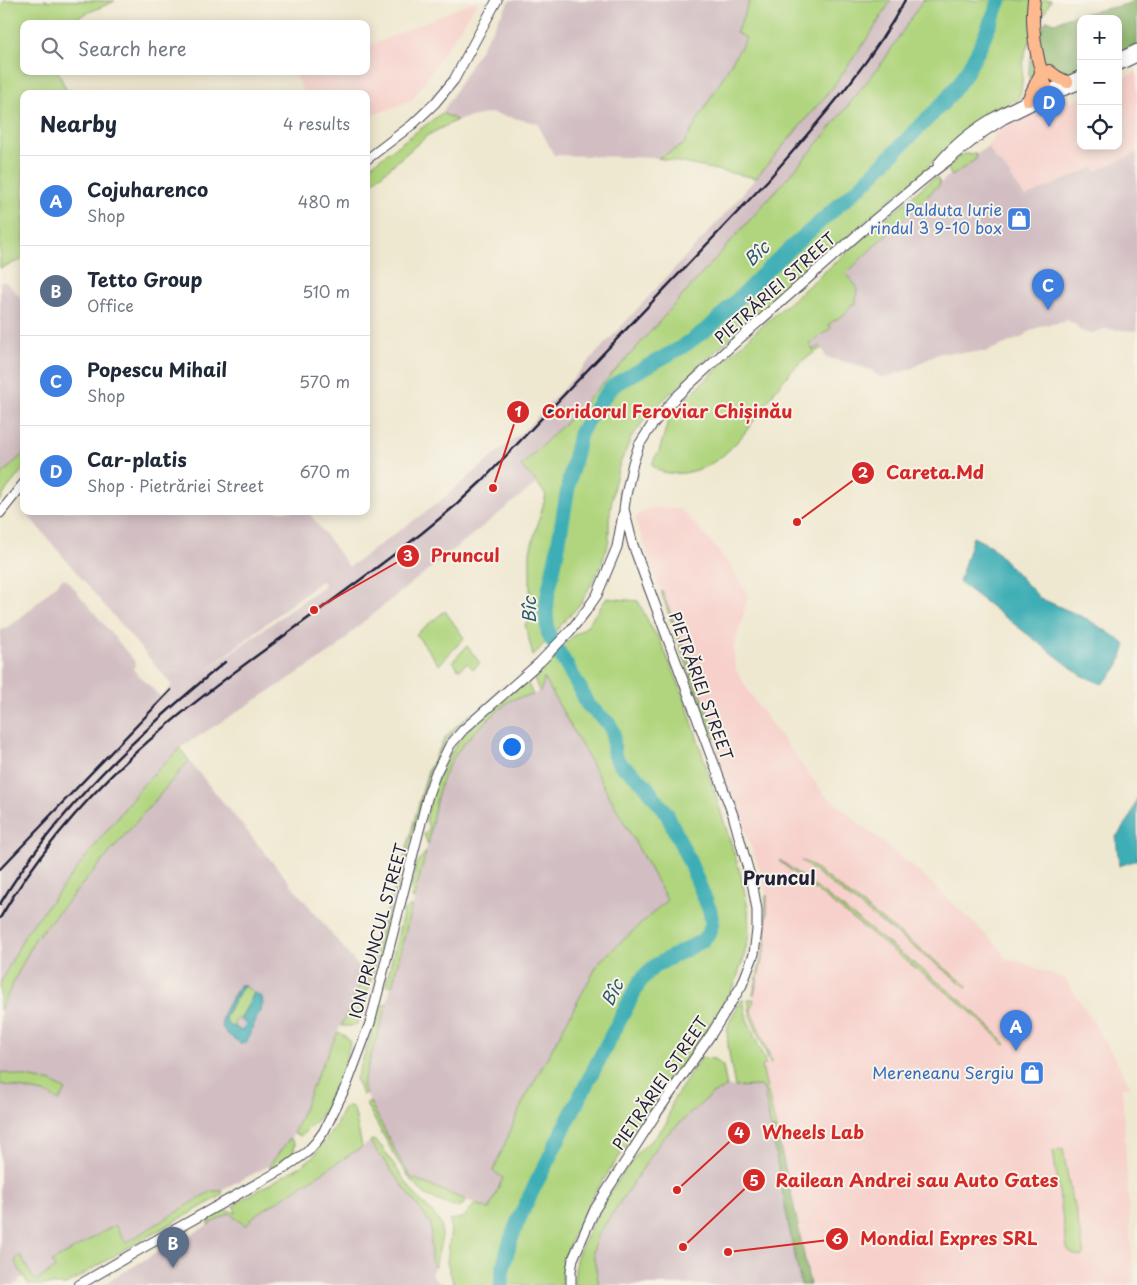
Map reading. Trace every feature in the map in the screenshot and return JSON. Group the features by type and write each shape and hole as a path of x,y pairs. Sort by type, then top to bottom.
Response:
{"highway":[{"path":"1034,0 1033,28 1045,72 1055,90"},
{"path":"1045,72 1057,77 1055,90"},
{"path":"1028,100 1045,72"}],"street":[{"path":"370,157 412,124 454,80 497,0"},
{"path":"1122,56 1137,49"},
{"path":"1122,64 1137,57"},
{"name":"PIETRĂRIEI STREET","path":"571,1285 571,1271 574,1259 595,1209 742,985 754,954 758,930 754,887 733,815 633,545 624,509 633,463 639,445 652,425 676,398 730,347 930,174 984,132 1077,78"},
{"name":"PIETRĂRIEI STREET","path":"930,174 946,154 982,124 1028,100 1055,90 1077,85"},
{"path":"0,513 20,488"},
{"name":"ION PRUNCUL STREET","path":"80,1285 144,1246 285,1168 307,1152 317,1141 342,1096 370,1023 428,795 441,761 450,745 463,730 540,662 570,630 597,595 617,547 624,509"}],"shaded area":[{"path":"510,0 750,0 736,33 746,38 683,145 658,158 554,155 537,123 490,113 457,120 442,113"},
{"path":"891,0 923,0 884,60 820,141 627,358 521,466 537,483 358,626 336,649 180,748 365,974 315,1080 294,1133 269,1166 219,1191 211,1191 126,1243 114,1225 52,1262 56,1269 35,1281 30,1273 13,1285 0,1285 0,631 19,620 63,578 67,580 136,663 133,669 140,677 161,697 172,685 28,515 311,515 349,567 439,502 528,427 726,213 833,87 873,30","holes":["321,581 325,585 199,676"]},
{"path":"475,1 477,3 412,100 370,116 370,90 302,90 296,76 298,75 370,75 370,45"},
{"path":"1137,72 1137,153 1096,171 1094,167 1025,197 1002,164 996,160 988,146 997,131 1065,97 1071,102 1077,100 1077,150 1122,150 1122,78"},
{"path":"988,146 996,160 1002,164 1025,197 1094,167 1096,171 1137,153 1137,331 1104,329 1093,333 1085,333 1067,320 1041,326 1023,337 985,352 941,353 930,357 913,368 886,377 878,376 871,370 850,363 825,357 820,346 813,350 809,344 831,328 829,325 845,314 852,304 857,288 846,274 946,178"},
{"path":"5,281 20,297 20,457 0,476 0,283"},
{"path":"657,508 680,509 726,560 748,595 733,650 736,670 756,703 823,793 927,879 1003,951 1008,961 1013,959 1065,979 1089,1015 1131,1087 1122,1088 1133,1282 1129,1282 1129,1285 810,1285 762,1066 772,1062 751,1010 766,943 767,895 761,873 732,796 719,754 635,519 646,510"},
{"path":"544,677 667,900 599,962 522,1104 493,1171 503,1178 489,1209 412,1179 402,1164 362,1086 386,1006 422,869 438,794 448,768 469,737 508,702 533,695 541,690"},
{"path":"760,1086 764,1089 801,1285 599,1285 593,1253 596,1238 663,1138 713,1093 727,1087"},
{"path":"370,1142 431,1224 431,1261 435,1267 431,1272 436,1281 446,1285 103,1285 162,1249 163,1251 229,1213 247,1225 254,1216"}],"green space":[{"path":"5,0 115,1 71,20 20,20 20,75 60,75 66,90 20,90 20,260 0,268 0,7"},
{"path":"750,0 891,0 873,30 833,87 756,178 658,158 683,145 746,38 736,33"},
{"path":"923,0 1051,0 1030,39 1025,53 1019,97 1016,102 1014,100 946,149 918,176 719,348 646,418 631,438 619,466 609,520 609,541 601,566 581,603 533,656 525,624 530,616 530,551 546,495 521,466 627,358 820,141 884,60"},
{"path":"1131,0 1137,0 1137,46 1122,53 1122,15 1077,15 1132,3"},
{"path":"1077,15 1077,74 1045,89 1030,85 1030,60 1035,44 1047,20 1055,23"},
{"path":"442,113 457,120 428,135 370,185 370,166"},
{"path":"964,154 976,154 976,159 952,176 948,170 954,161"},
{"path":"936,178 940,184 846,274 857,287 856,304 852,304 845,314 829,324 831,328 809,344 813,350 820,346 822,348 790,372 731,449 717,460 702,468 684,473 667,473 660,471 652,465 659,452 668,421 690,395 754,333 932,179"},
{"path":"20,457 20,473 0,501 0,476"},
{"path":"661,592 717,737 713,739"},
{"path":"607,598 638,601 652,629 659,638 683,694 741,875 748,909 749,935 734,986 712,1022 597,1189 575,1230 563,1262 562,1285 454,1285 447,1262 451,1229 450,1220 463,1218 475,1204 489,1209 503,1178 493,1171 522,1104 599,962 667,900 544,678 541,690 539,691 533,676 573,636 586,627"},
{"path":"445,611 464,638 439,665 416,634"},
{"path":"467,646 480,663 473,669 467,663 459,670 453,661"},
{"path":"525,681 533,695 508,702 460,748 448,767 435,805 428,845 424,834 429,829 426,819 430,800 439,775 454,748 467,731"},
{"path":"472,713 454,731 443,746 430,771 363,1010 357,1024 341,1026 365,974 393,893 428,770 445,738"},
{"path":"180,748 189,761 35,939 0,1010 0,984 26,933 143,785"},
{"path":"426,852 414,899 412,898 411,889 416,864"},
{"path":"780,860 956,997 1006,1044 1004,1045 954,998"},
{"path":"801,861 808,863 968,986 966,987"},
{"path":"766,895 766,943 753,995 765,942"},
{"path":"412,906 392,986 386,984 404,910"},
{"path":"244,985 254,993 240,1020 237,1018 232,1028 225,1017"},
{"path":"743,999 747,1019 766,1064 762,1066 776,1129 771,1129 764,1089 760,1086 735,1087 727,1032 730,1020"},
{"path":"748,999 754,999 751,1010 772,1062 770,1063 751,1018"},
{"path":"387,1003 362,1086 366,1093 362,1095 356,1079 381,1007"},
{"path":"338,1032 350,1042 342,1074 325,1109 316,1122 300,1136 294,1133 315,1080"},
{"path":"700,1059 714,1059 723,1066 727,1087 712,1094 663,1138 596,1238 593,1253 599,1285 574,1285 576,1259 590,1228 609,1194 638,1152 655,1137 667,1122 672,1102"},
{"path":"0,1072 52,1082 66,1090 59,1101 48,1094 0,1084"},
{"path":"370,1102 402,1164 412,1178 466,1200 464,1204 459,1207 448,1205 426,1195 413,1183 397,1160 366,1104"},
{"path":"347,1106 351,1106 354,1109 362,1147 254,1216 246,1226 229,1213 208,1225 209,1219 222,1210 236,1213 234,1206 243,1199 301,1166 313,1157 335,1127"},
{"path":"771,1129 776,1129 810,1285 801,1285"},
{"path":"290,1138 295,1144 293,1155 271,1168 269,1166"},
{"path":"371,1140 381,1146 412,1191 441,1225 442,1237 435,1267 431,1261 431,1224 370,1142"},
{"path":"1063,1149 1084,1255 1081,1257 1073,1254 1067,1248 1053,1151"},
{"path":"222,1189 221,1196 127,1248 66,1285 29,1285 15,1262 20,1255 35,1281 55,1269 52,1262 115,1225 126,1243 211,1191"}],"water":[{"path":"973,537 991,546 1040,598 1087,619 1126,645 1117,667 1102,684 1081,675 959,582"},
{"path":"1137,798 1137,860 1119,866 1116,837 1130,818"},
{"path":"240,985 244,985 225,1016 232,1028 233,1026 242,1031 246,1023 240,1020 254,993 262,997 263,1004 246,1043 240,1043 229,1035 222,1025 224,1013"}],"waterway":[{"name":"Bîc","path":"501,1285 507,1253 518,1221 639,983 656,965 702,941 709,933 712,923 710,911 667,814 645,785 622,766 614,755 613,732 610,725 587,704 548,632 546,613 548,594 580,434 588,419 609,390 617,383 682,347 711,326 777,260 864,183 946,100 963,78 978,51 1000,0"}],"railway":[{"path":"0,918 44,852 61,831 96,791 134,754 218,685 422,533 483,480 768,180 859,71 891,25 905,0"},
{"path":"0,904 22,869 74,804 132,744 225,662"},
{"path":"44,822 171,690"},
{"path":"0,869 49,818"}],"place":[{"name":"Car-platis","path":"1049,127"},
{"name":"Palduta Iurie rindul 3 9-10 box","path":"1019,219"},
{"name":"Popescu Mihail","path":"1048,310"},
{"name":"Coridorul Feroviar Chișinău","path":"493,488"},
{"name":"Careta.Md","path":"797,522"},
{"name":"Pruncul","path":"314,610"},
{"name":"Cojuharenco","path":"1016,1051"},
{"name":"Mereneanu Sergiu","path":"1032,1073"},
{"name":"Wheels Lab","path":"677,1190"},
{"name":"Railean Andrei sau Auto Gates","path":"683,1247"},
{"name":"Mondial Expres SRL","path":"728,1252"},
{"name":"Tetto Group","path":"173,1268"}],"district":[{"name":"Pruncul","path":"779,878"}]}
